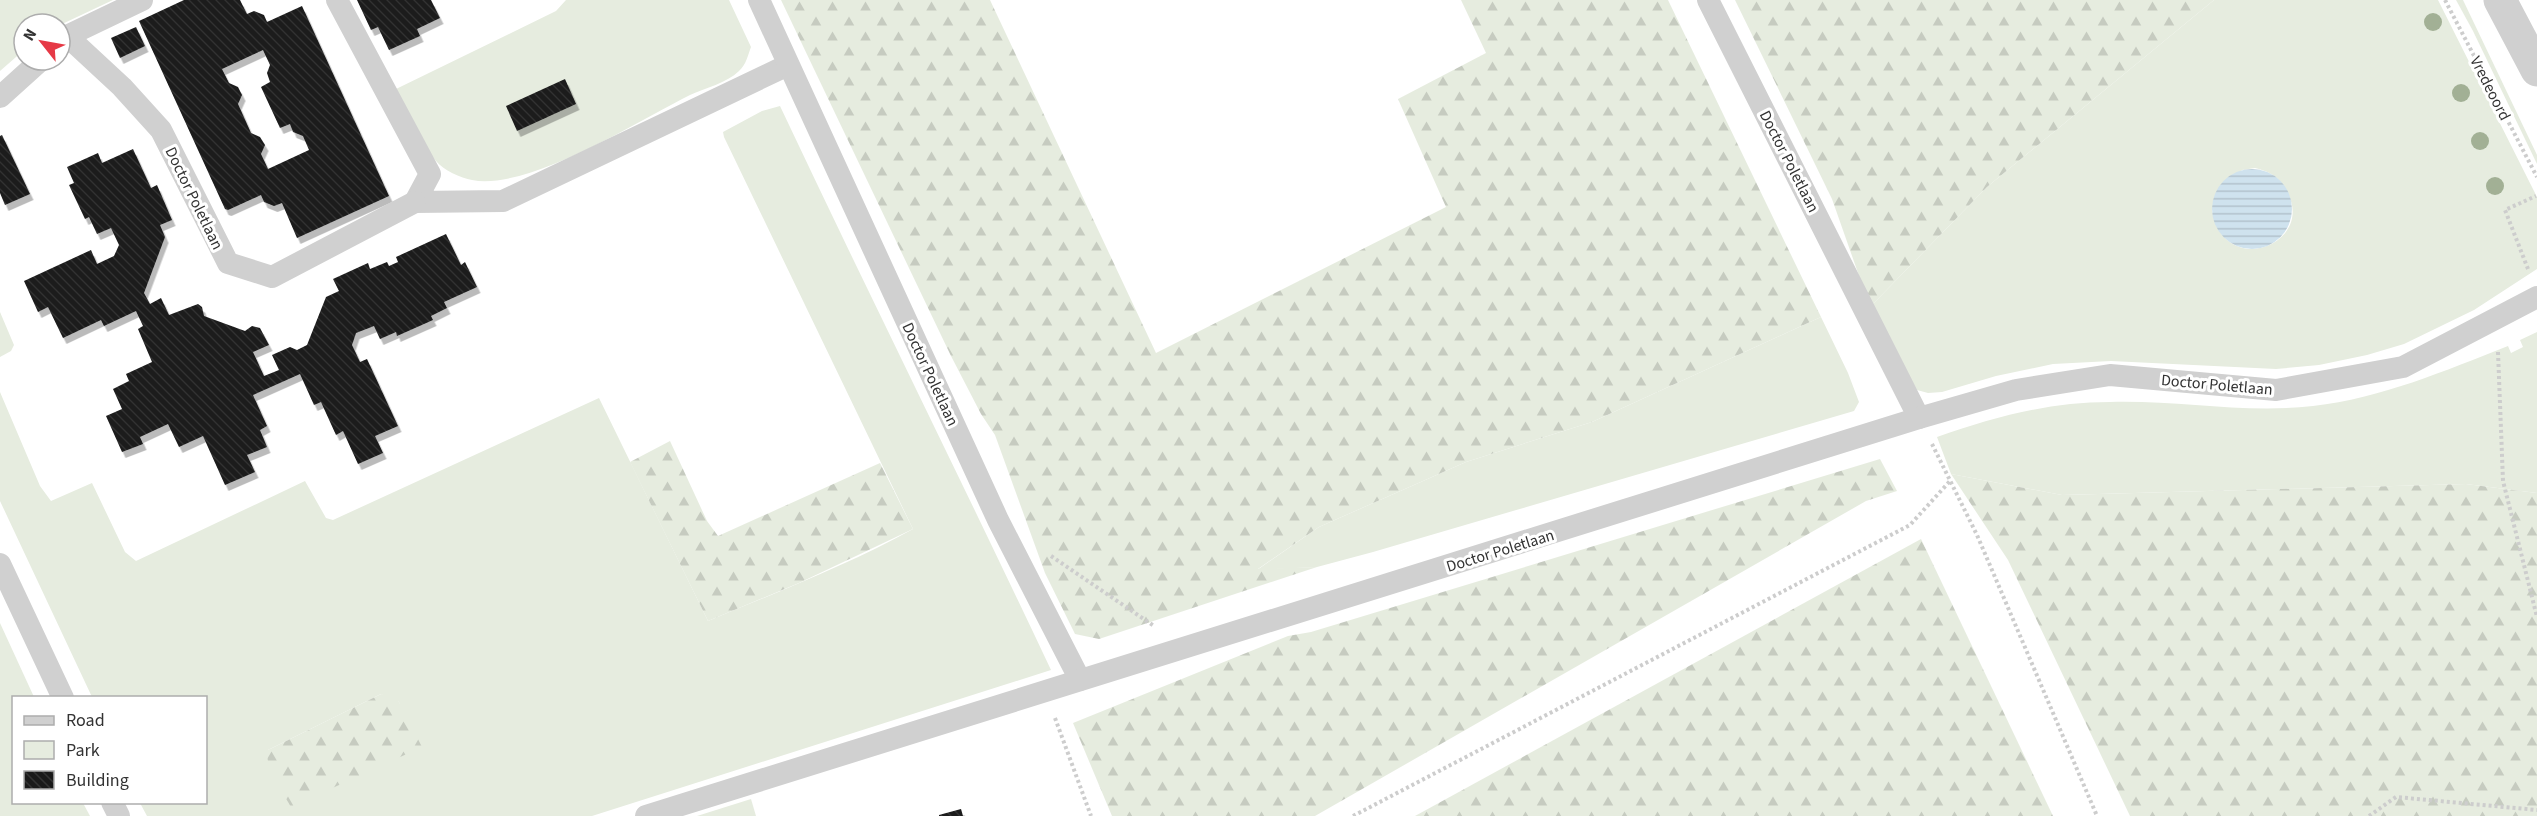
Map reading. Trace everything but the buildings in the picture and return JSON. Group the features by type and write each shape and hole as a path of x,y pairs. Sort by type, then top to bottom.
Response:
{"street":[{"path":"2500,0 2537,70"}],"lane":[{"name":"Doctor Poletlaan","path":"72,35 142,0"},
{"path":"337,0 430,174 415,202"},
{"name":"Doctor Poletlaan","path":"759,0 998,520 1080,680"},
{"name":"Doctor Poletlaan","path":"1708,0 1919,418"},
{"name":"Doctor Poletlaan","path":"72,47 122,87 161,130 228,264 272,277 415,202 503,201 788,65"},
{"path":"0,97 28,72"},
{"name":"Doctor Poletlaan","path":"646,816 1080,680 1171,654 1919,418 2016,390 2110,375 2276,390 2403,367 2537,297"},
{"path":"0,564 62,696"}],"path":[{"name":"Vredeoord","path":"2445,0 2537,177"},
{"path":"2531,275 2505,210 2536,196"},
{"path":"2498,342 2504,481 2537,617"},
{"path":"1919,418 1977,535 2097,816"},
{"path":"1353,816 1910,525 1950,481"},
{"path":"1047,554 1165,633 1171,654"},
{"path":"1055,719 1091,816"},
{"path":"2369,816 2396,797 2537,810"}],"green space":[{"path":"0,0 113,0 72,19 72,12 12,12 12,60 0,71"},
{"path":"566,0 729,0 751,47 743,66 728,79 690,95 552,165 495,181 468,179 443,167 425,145 396,89 556,11"},
{"path":"781,0 990,0 1156,353 1446,207 1398,99 1486,53 1461,0 1668,0 1821,317 1592,422 1466,462 1319,527 1258,569 1317,567 1099,639 1075,634 1045,573 995,435 981,414 951,356"},
{"path":"1735,0 2214,0 1987,187 1870,307 1832,199"},
{"path":"2214,0 2438,0 2537,197 2537,269 2474,310 2404,344 2367,355 2319,365 2276,369 2111,361 2053,364 1996,376 1942,392 1928,393 1917,390 1870,307 1987,187","holes":["2255,168 2270,173 2281,182 2293,210 2289,226 2279,239 2265,247 2249,249 2233,244 2220,232 2212,210 2242,170"]},
{"path":"2456,0 2463,0 2537,155 2537,164 2473,31"},
{"path":"780,106 1051,670 592,816 147,816 141,804 207,804 207,696 92,696 0,501 0,392 40,486 51,501 92,483 125,552 136,561 305,481 326,518 333,520 599,398 708,621 838,566 913,529 723,132 762,111","holes":["381,694 399,702 402,712 268,750"]},
{"path":"0,312 14,345 11,351 0,357"},
{"path":"1821,317 1859,402 1854,411 1317,567 1257,570 1319,527 1466,462 1592,422"},
{"path":"2537,332 2537,493 2466,484 2062,495 1951,474 1937,437 2022,412 2087,403 2135,402 2237,408 2288,408 2339,402 2388,390 2508,346 2511,353 2523,347 2520,340"},
{"path":"670,441 707,521 718,536 880,463 913,529 799,583 708,621 630,462"},
{"path":"1880,459 1897,491 1866,501 1315,816 1112,816 1073,723 1288,636 1311,632"},
{"path":"1951,474 2062,495 2466,484 2537,493 2537,816 2130,816 2008,560"},
{"path":"1921,539 2053,816 1415,816"},
{"path":"0,623 34,696 12,696 12,804 84,804 90,816 0,816"},
{"path":"381,694 393,696 399,702 422,747 291,807 271,771 267,756 268,750"},
{"path":"751,799 756,816 697,816"}],"water":[{"path":"2244,169 2260,169 2281,180 2292,201 2292,217 2281,238 2260,249 2244,249 2230,243 2218,231 2212,217 2212,201 2218,187 2230,175"}]}
